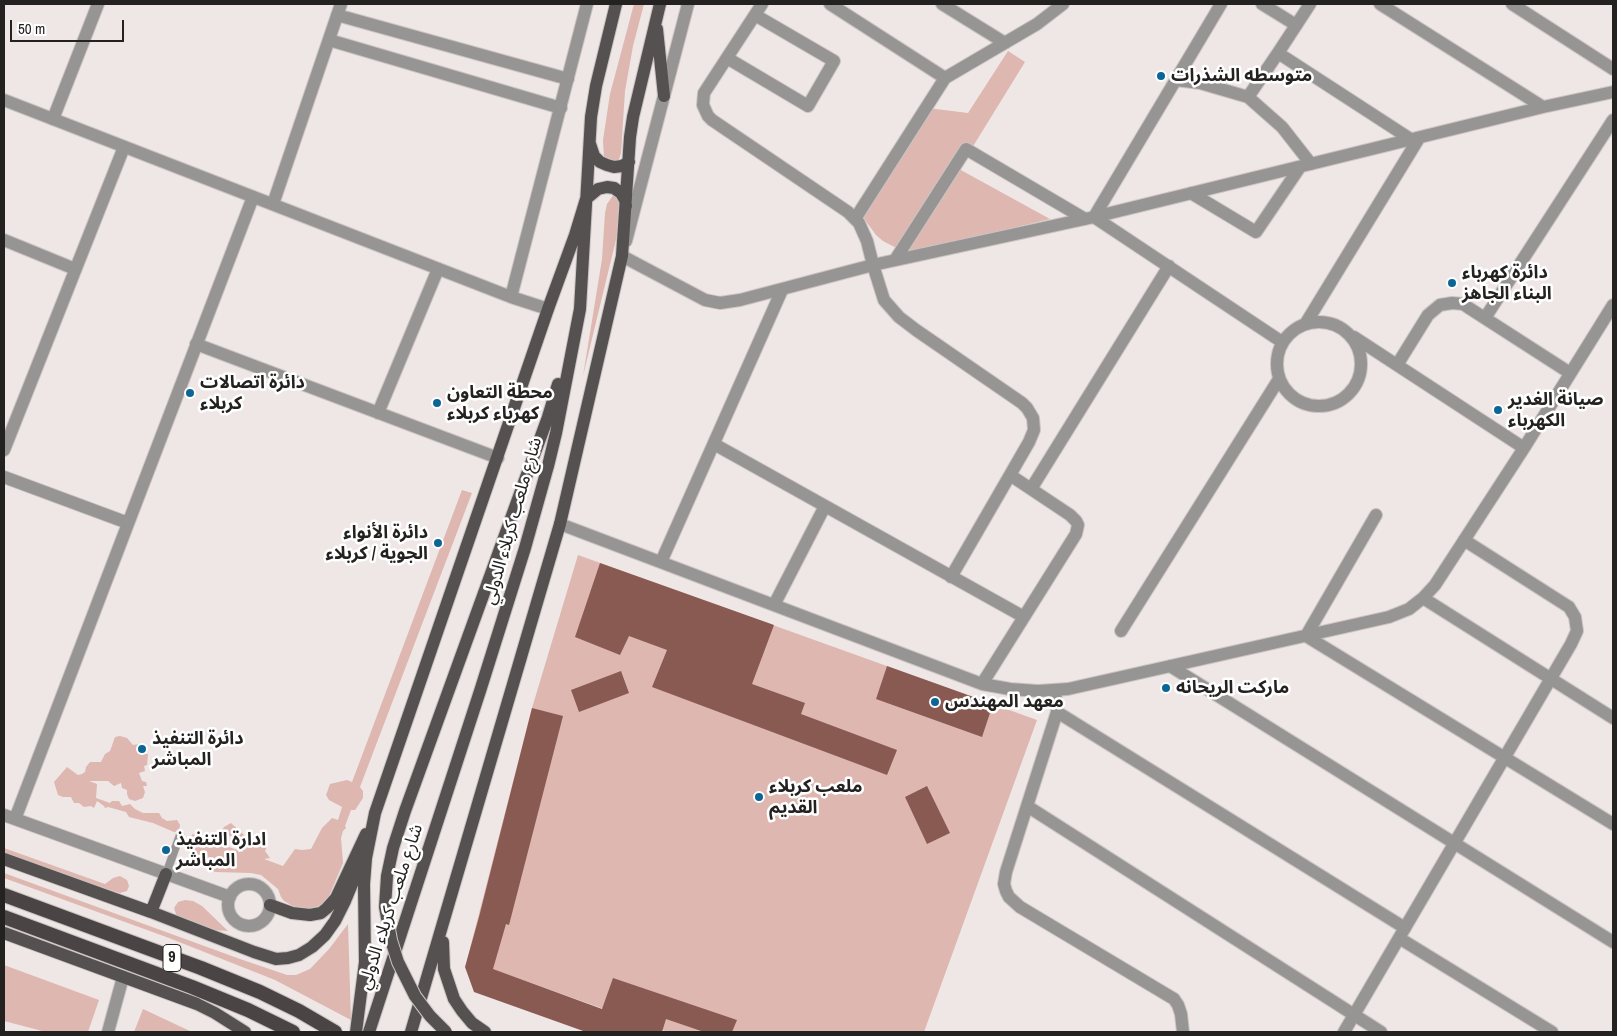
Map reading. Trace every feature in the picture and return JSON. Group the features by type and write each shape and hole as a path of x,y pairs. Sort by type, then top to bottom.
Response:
{"highway":[{"name":"9","path":"4,895 201,968 260,992 299,1011 335,1032"},
{"name":"9","path":"4,917 192,987 248,1010 293,1032"}],"main road":[{"name":"شارع ملعب كربلاء الدولي","path":"369,1032 525,548 556,433 580,310 591,117 596,86 616,4"},
{"path":"411,1032 560,524 622,256 633,117 660,4"},
{"path":"656,20 664,96"},
{"path":"590,142 591,150 600,162 614,167 629,162"},
{"path":"270,905 292,913 310,915 328,908 336,898 375,813 586,199 598,188 614,188 621,193 625,200 626,208"},
{"path":"446,1032 430,1016 415,996 396,957 385,907 387,876 393,848 405,811 548,417 576,327"},
{"path":"356,1032 365,962 364,884 368,844 375,813"},
{"path":"4,859 276,959 299,956 325,935 345,902 368,844"},
{"path":"151,912 166,874"},
{"path":"443,925 443,963 454,999 472,1023 485,1032"},
{"path":"4,933 206,1008 232,1022 245,1032"}],"street":[{"path":"53,119 98,4"},
{"path":"511,297 587,4"},
{"path":"688,4 622,256 704,300 720,303 782,290 873,265 1090,218 1543,107 1613,92"},
{"path":"830,4 945,78"},
{"path":"942,4 1005,43"},
{"path":"855,219 945,78 1037,24 1063,4"},
{"path":"1090,218 1222,4"},
{"path":"1262,4 1296,25"},
{"path":"1248,98 1310,4"},
{"path":"1380,4 1543,107"},
{"path":"1512,4 1613,69"},
{"path":"273,204 339,9 568,78"},
{"path":"727,58 808,106 834,61 758,9 704,93 704,105 708,116 848,212 858,223 867,241 884,300 899,317 1022,403 1031,412 1034,430 1029,442 951,577"},
{"path":"329,40 561,108"},
{"path":"1278,53 1416,139"},
{"path":"1176,80 1200,83 1248,98 1282,127 1306,166"},
{"path":"4,100 438,269 548,309"},
{"path":"1484,318 1613,120"},
{"path":"1306,323 1416,139"},
{"path":"4,450 124,147"},
{"path":"895,260 966,149 1090,218 1169,266 1282,342"},
{"path":"1192,193 1256,232 1306,166"},
{"path":"230,897 9,817 128,523 253,197"},
{"path":"4,240 75,269"},
{"path":"1031,488 1169,266"},
{"path":"378,413 438,269"},
{"path":"661,562 782,290"},
{"path":"1397,365 1428,315 1436,308 1452,303 1464,304 1570,374"},
{"path":"560,524 982,684 1038,691 1068,689 1389,617 1409,609 1435,585 1524,448 1613,305"},
{"path":"1350,335 1358,348 1362,363 1359,379 1351,392 1338,402 1323,406 1307,405 1293,398 1282,387 1277,372 1276,356 1282,342 1292,330 1306,323 1322,321 1337,326 1524,448"},
{"path":"196,344 498,458"},
{"path":"1121,632 1279,379"},
{"path":"714,444 1024,617"},
{"path":"982,684 1076,534 1078,525 1070,515 1010,475"},
{"path":"4,477 128,523"},
{"path":"774,605 825,506"},
{"path":"1306,636 1376,516"},
{"path":"1344,1032 1575,636 1577,625 1573,611 1464,540"},
{"path":"1423,598 1613,718"},
{"path":"1306,636 1613,824"},
{"path":"1170,666 1613,942"},
{"path":"1056,690 1057,712 1006,872 1004,884 1009,897 1020,908 1174,999 1182,1014 1183,1032"},
{"path":"1057,712 1402,933 1552,1032"},
{"path":"1027,806 1381,1032"},
{"path":"253,885 265,892 270,905 268,912 260,923 248,926 235,921 228,910 230,897 239,887 253,885"},
{"path":"108,1032 123,977"}],"lane":[{"path":"166,874 180,835"}],"shaded area":[{"path":"634,4 644,4 633,46 625,91 621,153 618,162 604,158 603,140 610,94"},
{"path":"1008,51 1025,62 959,169 1050,219 908,254 883,241 876,235 862,216 928,108 968,113"},
{"path":"614,194 621,199 621,219 583,376 602,259 605,213 607,204"},
{"path":"462,490 472,493 360,787 363,791 363,798 355,810 351,810 346,828 343,831 341,838 343,863 327,901 315,908 298,909 284,901 278,889 261,875 215,872 196,863 191,854 192,834 243,852 242,848 234,842 232,837 222,831 224,827 231,823 245,836 257,838 264,842 267,847 265,851 270,858 264,859 283,866 295,849 311,849 322,828 332,818 338,820 342,807 329,800 326,795 330,784 347,780 352,782"},
{"name":"ملعب كربلاء القديم","path":"578,555 1037,720 924,1032 668,1032 467,960 532,708"},
{"path":"115,737 127,738 133,745 140,744 146,750 145,754 148,754 147,765 144,766 145,771 139,773 142,781 146,782 147,786 143,786 145,792 143,798 135,801 129,799 127,790 122,788 121,783 114,786 108,781 89,781 97,784 96,798 110,803 112,801 119,801 122,806 130,804 143,813 159,813 167,821 177,820 180,825 179,831 174,832 153,823 129,817 126,812 108,807 105,808 97,801 94,808 91,806 84,807 79,803 74,803 71,797 58,795 54,782 67,767 78,775 82,774 90,762 101,762 105,754 110,751"},
{"path":"4,848 105,884 113,878 120,876 127,880 129,886 127,891 120,893 78,881 4,854"},
{"path":"4,873 287,975 296,975 310,969 329,949 348,924 351,1020 275,980 169,938 4,878"},
{"path":"185,900 193,901 202,906 228,931 213,930 177,917 174,908 178,902"},
{"path":"4,965 99,1000 88,1032 46,1032 4,1021"},
{"path":"143,1009 192,1032 134,1032"}],"building":[{"path":"600,563 774,625 752,684 805,703 801,714 897,750 887,775 652,687 667,650 629,636 620,655 575,637"},
{"name":"معهد المهندس","path":"887,666 993,704 982,737 876,699"},
{"path":"621,671 629,693 579,712 571,690"},
{"path":"532,708 563,716 509,925 506,924 493,969 602,1009 613,978 737,1020 732,1032 704,1032 666,1019 662,1032 586,1032 474,992 465,967"},
{"path":"927,786 950,833 927,844 905,797"}],"place":[{"name":"متوسطه الشذرات","path":"1161,76"},
{"name":"دائرة كهرباء البناء الجاهز","path":"1452,283"},
{"name":"دائرة اتصالات كربلاء","path":"190,393"},
{"name":"محطة التعاون كهرباء كربلاء","path":"437,403"},
{"name":"صيانة الغدير الكهرباء","path":"1498,410"},
{"name":"دائرة الأنواء الجوية / كربلاء","path":"438,543"},
{"name":"ماركت الريحانه","path":"1166,688"},
{"name":"معهد المهندس","path":"935,702"},
{"name":"دائرة التنفيذ المباشر","path":"142,749"},
{"name":"ملعب كربلاء القديم","path":"759,797"},
{"name":"ادارة التنفيذ المباشر","path":"166,850"}]}
